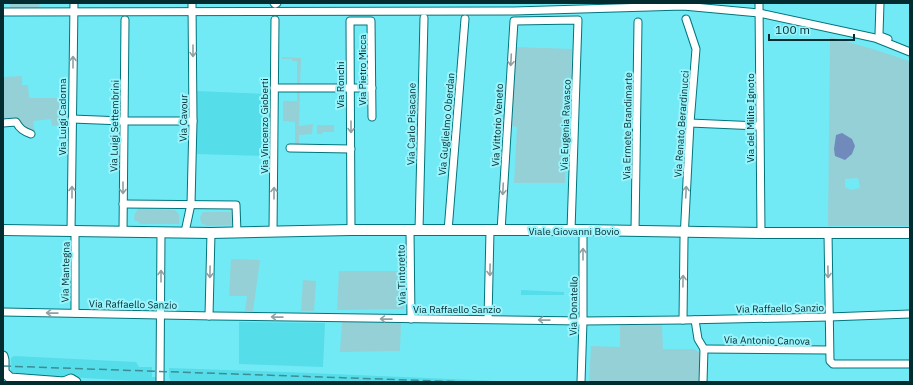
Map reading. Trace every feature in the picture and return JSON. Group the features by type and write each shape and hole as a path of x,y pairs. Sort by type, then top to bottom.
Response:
{"main road":[{"name":"Viale Giovanni Bovio","path":"3,230 211,233 351,230 584,230 761,233 910,233"}],"street":[{"name":"Via Luigi Cadorna","path":"73,231 72,119 74,3"},
{"name":"Via Cavour","path":"184,232 191,204 193,121 192,3"},
{"name":"Via del Milite Ignoto","path":"759,3 761,233"},
{"path":"880,3 880,36 910,51"},
{"path":"3,12 514,11 683,6 759,12 875,38 910,51"},
{"name":"Via Carlo Pisacane","path":"414,230 424,18"},
{"name":"Via Guglielmo Oberdan","path":"448,231 465,19"},
{"name":"Via Renato Berardinucci","path":"683,320 684,231 696,49 686,19"},
{"name":"Via Luigi Settembrini","path":"123,232 125,20"},
{"name":"Via Vincenzo Gioberti","path":"273,232 275,20"},
{"name":"Via Eugenia Ravasco","path":"514,21 578,20 571,230"},
{"name":"Via Ronchi","path":"350,21 351,230"},
{"name":"Via Pietro Micca","path":"350,21 371,21 372,117"},
{"name":"Via Vittorio Veneto","path":"488,319 514,21"},
{"name":"Via Ermete Brandimarte","path":"635,231 638,22"},
{"path":"274,88 372,88"},
{"path":"72,119 193,121"},
{"path":"3,123 16,122 19,128 31,134"},
{"path":"690,123 759,126"},
{"path":"290,148 351,149"},
{"path":"123,204 236,205 237,233"},
{"name":"Via Tintoretto","path":"411,319 414,230"},
{"name":"Via Donatello","path":"581,382 584,230"},
{"name":"Via Mantegna","path":"73,231 75,313"},
{"path":"160,382 161,232"},
{"path":"209,316 211,233"},
{"path":"828,233 830,361 833,364 910,364"},
{"name":"Via Raffaello Sanzio","path":"3,312 583,321 695,320 910,314"},
{"path":"695,320 698,339 704,349 703,382"},
{"name":"Via Antonio Canova","path":"704,349 830,350"},
{"path":"3,356 3,375"},
{"path":"3,375 10,378 64,382 71,379 78,382"},
{"path":"3,375 25,382"}],"shaded area":[{"path":"10,3 40,3 39,9 10,9"},
{"path":"830,37 909,61 910,226 828,226","holes":["858,178 860,188 851,190 845,187 845,179"]},
{"path":"516,47 572,49 565,183 514,183 517,127 512,126"},
{"path":"282,57 301,58 300,85 297,85 297,61 292,61 292,59 282,59"},
{"path":"22,76 22,85 28,85 29,98 59,98 59,114 68,114 68,125 52,126 51,119 33,121 35,133 32,133 21,127 3,121 3,77"},
{"path":"197,91 267,94 267,156 197,154"},
{"path":"297,92 300,92 299,126 313,124 312,134 299,135 299,144 295,144 295,122 283,121 283,101 297,101"},
{"path":"317,125 334,125 334,132 323,132 322,134 317,134"},
{"path":"842,133 852,139 855,146 852,154 845,160 835,156 834,149 836,135"},
{"path":"138,209 175,210 179,214 179,224 140,224 138,221 135,221 134,218"},
{"path":"203,212 231,212 232,225 207,226 201,223 200,217"},
{"path":"231,259 260,260 253,311 245,311 247,296 229,296"},
{"path":"339,271 405,271 404,309 337,310"},
{"path":"303,280 316,281 314,311 301,311"},
{"path":"521,290 564,292 564,295 521,295"},
{"path":"239,322 325,323 323,367 239,364"},
{"path":"342,322 401,323 400,351 340,352"},
{"path":"620,324 662,325 663,349 694,349 702,354 699,382 589,382 591,346 620,347"},
{"path":"14,356 136,362 139,367 152,367 152,377 157,377 157,379 153,382 16,374 16,372 11,372 11,358"},
{"path":"169,368 523,382 171,382 169,377"}],"railway":[{"path":"3,366 466,382"}]}
